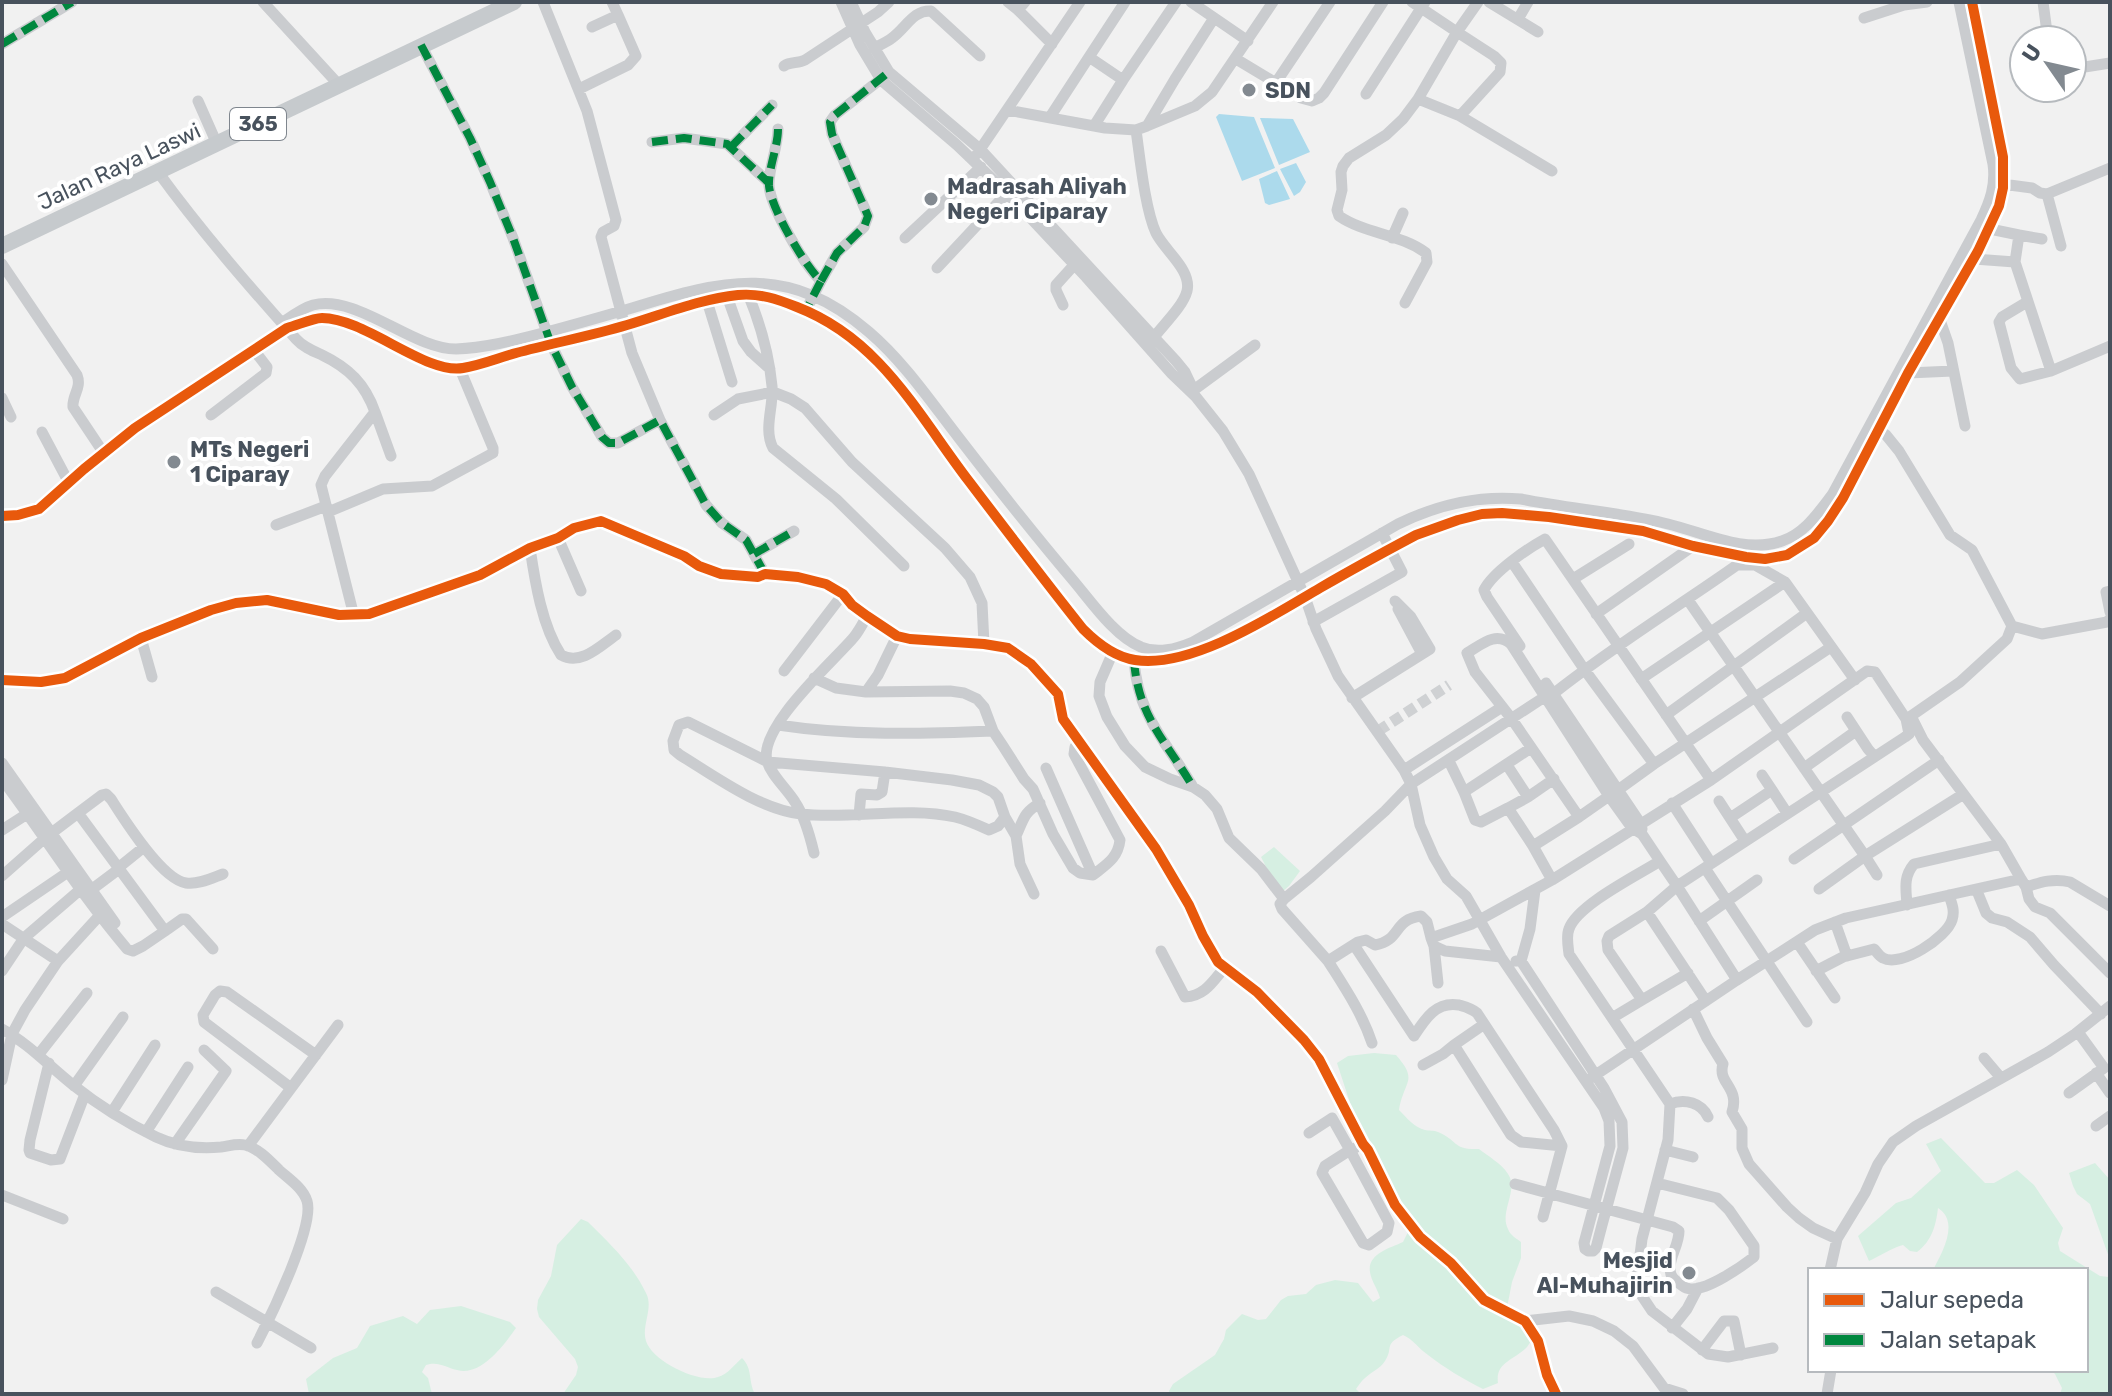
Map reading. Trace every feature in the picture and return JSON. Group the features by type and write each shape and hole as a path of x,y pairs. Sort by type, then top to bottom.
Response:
{"main road":[{"name":"Jalan Raya Laswi","path":"2,246 514,2"}],"street":[{"path":"2,44 72,2"},
{"path":"263,2 339,85"},
{"path":"543,2 579,89 596,140 616,220 614,226 601,235 642,378 660,420 706,505 722,523 746,540 765,574"},
{"path":"579,89 628,65 636,56 612,2"},
{"path":"841,2 874,48 885,76"},
{"path":"851,2 866,57 978,159 1151,341 1182,369 1194,393 1236,451 1255,487 1338,676 1411,784 1420,825 1434,857 1447,879 1466,896 1502,958 1591,1079 1614,1103 1622,1122 1623,1148 1593,1251 1585,1249 1584,1243 1610,1146 1609,1121 1591,1079 1521,961 1530,929 1535,890"},
{"path":"784,66 805,60 889,2"},
{"path":"905,238 978,159 1080,2"},
{"path":"1050,117 1125,2"},
{"path":"1094,126 1176,2"},
{"path":"1191,2 1248,41"},
{"path":"1007,110 1094,126 1142,128 1186,110 1212,92 1273,2"},
{"path":"1275,84 1330,2"},
{"path":"1236,59 1275,84 1312,101 1329,87 1383,2"},
{"path":"1405,303 1427,257 1421,249 1338,215 1341,172 1349,158 1394,129 1418,99 1478,2"},
{"path":"1489,2 1538,32"},
{"path":"1518,19 1528,2"},
{"path":"1864,18 1904,5 1927,2"},
{"path":"922,403 1039,555 1064,570 1126,637 1141,647 1158,651 1193,642 1262,604 1301,590 1386,542 1482,514 1522,513 1643,531 1746,557 1765,559 1787,555 1805,545 1828,521 1843,498 1874,428 1992,193 1994,173 1979,73 1970,27 1959,2"},
{"path":"1970,27 1972,2"},
{"path":"2043,2 2046,24"},
{"path":"1366,94 1420,4 1500,61 1502,67 1497,75 1460,116"},
{"path":"1017,5 1052,44"},
{"path":"874,48 892,38 925,10 947,24 980,56"},
{"path":"592,27 618,15"},
{"path":"1151,341 1185,296 1188,282 1155,229 1142,128 1214,18"},
{"path":"421,45 490,182 548,339 579,399 606,441 614,444 660,420"},
{"path":"1089,57 1123,80"},
{"path":"2088,66 2110,63"},
{"path":"624,318 663,298 722,283 770,284 810,303 826,320 889,363 1039,555 1047,581 1083,629 1113,652 1134,660 1161,660 1200,651 1269,618 1301,590 1386,542 1418,514 1456,503 1499,497 1669,524 1733,542 1758,544 1782,541 1807,525 1832,495 1874,428 1940,320 1990,229 2003,188 2003,157 1979,73"},
{"path":"810,303 837,253 864,227 868,216 832,134 830,122 885,76"},
{"path":"1418,99 1460,116 1552,171"},
{"path":"198,101 217,144"},
{"path":"731,147 772,105"},
{"path":"778,129 769,183 772,199 805,263 821,281"},
{"path":"652,142 684,138 727,144 769,183"},
{"path":"978,159 1075,264 1107,292"},
{"path":"2002,184 2032,188 2047,194 2110,168"},
{"path":"158,172 211,241 302,345 352,373 365,390 391,456"},
{"path":"937,268 1007,193"},
{"path":"2047,194 2061,246"},
{"path":"1392,238 1403,213"},
{"path":"1990,229 2042,239"},
{"path":"2019,235 2015,262 2051,371"},
{"path":"1974,259 2015,262"},
{"path":"2,264 77,375 79,386 73,407 103,452"},
{"path":"1063,305 1056,285 1075,264"},
{"path":"285,325 305,324 317,318 329,319 374,335 437,365 460,369 548,339 624,318 727,296 748,294 810,303"},
{"path":"748,294 770,369 773,392 769,436 773,448 836,499 904,566"},
{"path":"727,296 743,341 770,369"},
{"path":"707,301 732,382"},
{"path":"2027,302 2000,320 2011,368 2020,379 2051,371 2110,346"},
{"path":"2,516 39,509 103,452 254,350 305,308 323,304 358,312 446,348 548,339"},
{"path":"1940,320 1948,343 1965,426"},
{"path":"1194,393 1255,345"},
{"path":"211,415 266,373 267,367 254,350"},
{"path":"276,525 383,489 432,486 492,453 494,449 460,369"},
{"path":"1908,373 1953,371"},
{"path":"714,415 738,399 773,392 805,408 852,462 959,562 982,603 984,644"},
{"path":"2,398 11,417"},
{"path":"354,616 321,490 323,479 375,412"},
{"path":"1874,428 1899,451 1950,535 1972,550 2012,626 2042,634 2110,619"},
{"path":"42,432 69,483"},
{"path":"1549,517 1545,539 1486,585 1485,593 1737,980"},
{"path":"2,680 41,682 65,678 141,638 211,610 253,600 354,616 394,606 480,575 574,528 601,521 721,574 798,577 826,584 897,636 1008,648 1024,658 1058,694 1063,719 1156,849 1218,962 1257,992 1319,1059 1395,1205 1420,1237 1451,1263 1484,1300 1525,1321 1538,1341 1547,1375 1556,1394"},
{"path":"754,554 794,531"},
{"path":"558,538 581,591"},
{"path":"1545,539 1711,780"},
{"path":"1313,622 1402,572 1386,542"},
{"path":"1573,579 1629,544"},
{"path":"1596,614 1693,546"},
{"path":"530,548 537,590 561,655 567,659 577,659 616,635"},
{"path":"1512,562 1584,669 1654,764"},
{"path":"1372,1043 1352,999 1328,961 1280,904 1411,784 1550,695 1617,645 1737,565 1755,565 1785,582 1855,680"},
{"path":"1047,581 1064,570"},
{"path":"1641,679 1785,582"},
{"path":"2110,591 2106,592 2110,612"},
{"path":"784,671 843,594"},
{"path":"1688,600 1877,875"},
{"path":"1666,715 1807,613"},
{"path":"814,853 802,814 768,762 769,744 778,725 814,678 856,636 867,616"},
{"path":"1908,718 1960,682 2007,639 2012,626"},
{"path":"866,692 897,636"},
{"path":"141,638 152,677"},
{"path":"1550,695 1511,644 1502,638 1495,638 1467,653 1475,672 1511,718 1579,817"},
{"path":"1533,846 1831,647"},
{"path":"1113,652 1099,690 1114,730 1145,767 1193,787"},
{"path":"1352,698 1422,654"},
{"path":"1134,660 1139,694 1158,736 1193,787 1212,802 1229,838 1261,869 1284,899"},
{"path":"1433,942 1535,890 1638,829 1867,671 1875,672 1962,795 2001,844 2035,907 2050,913 2110,973"},
{"path":"814,678 836,688 866,692 938,690 968,694 982,703 993,731 1040,803 1053,834 1073,868 1080,873 1093,875 1119,851 1120,840 1074,754 1075,747 1080,743"},
{"path":"1404,770 1502,707"},
{"path":"1847,717 1874,756"},
{"path":"1642,1000 1608,950 1609,936 1647,912 1677,886 1909,734 1908,718"},
{"path":"1005,817 998,826 989,830 969,821 938,814 802,814 781,810 716,778 674,750 674,736 679,725 688,722 768,762 885,772 979,785 998,797 1016,836 1020,864 1034,894"},
{"path":"778,725 866,734 993,731"},
{"path":"1804,768 1856,731"},
{"path":"1464,792 1531,748"},
{"path":"1422,760 1444,763 1464,792 1478,822 1528,797 1554,779"},
{"path":"1794,859 1939,760"},
{"path":"2,763 86,890 134,950"},
{"path":"1507,765 1528,797"},
{"path":"1046,768 1093,875"},
{"path":"859,815 861,794 880,794 885,772"},
{"path":"1762,775 1787,813"},
{"path":"3,783 48,835"},
{"path":"1730,818 1772,790"},
{"path":"2,876 48,835 106,794 144,847 168,873 184,883 195,883 223,874"},
{"path":"1819,889 1962,795"},
{"path":"1719,801 1745,841"},
{"path":"1016,836 1023,816 1040,803"},
{"path":"1672,803 1727,902 1807,1022"},
{"path":"1508,808 1552,880"},
{"path":"78,813 165,931"},
{"path":"2,830 27,814"},
{"path":"1907,905 1905,879 1914,864 2001,844"},
{"path":"2,971 24,938 86,890 119,869 144,847"},
{"path":"1660,861 1593,903 1576,917 1568,929 1569,954 1670,1104 1665,1150 1647,1219 1636,1287 1652,1311 1708,1354 1728,1357 1773,1348"},
{"path":"2,917 72,870"},
{"path":"1699,921 1757,880"},
{"path":"1591,1079 1815,930 1846,918 1949,895 2024,883 2063,881 2070,882 2110,906"},
{"path":"86,890 100,915 127,949 141,947 182,919 186,919 213,949"},
{"path":"1977,891 1986,913 2030,937 2054,965 2106,1010 2048,1062"},
{"path":"1816,971 1847,956 1874,949 1883,958 1914,954 1952,924 1954,912 1949,895"},
{"path":"1647,912 1706,1001"},
{"path":"2,1080 7,1032 58,961 100,915"},
{"path":"1328,961 1366,940 1375,945 1381,944 1394,936 1403,921 1421,916 1427,922 1433,942 1438,983"},
{"path":"1835,922 1847,956"},
{"path":"2,924 58,961"},
{"path":"1433,942 1445,951 1521,961"},
{"path":"1797,942 1835,998"},
{"path":"1354,945 1414,1036 1429,1014 1447,1004 1472,1009 1562,1146 1543,1217"},
{"path":"1161,951 1185,997 1195,997 1204,992 1225,967"},
{"path":"1612,1018 1688,973"},
{"path":"291,1088 204,1022 204,1014 215,995 225,991 316,1055"},
{"path":"39,1054 87,993"},
{"path":"1693,1009 1723,1064 1722,1074 1734,1097 1732,1112 1742,1129 1742,1148 1749,1164 1799,1218 1837,1239"},
{"path":"74,1086 123,1017"},
{"path":"248,1146 338,1025"},
{"path":"1423,1065 1483,1025"},
{"path":"7,1032 39,1054 85,1094 146,1132 175,1144 248,1146 301,1190 308,1204 308,1218 257,1343"},
{"path":"2069,1093 2104,1068 2080,1035"},
{"path":"1830,1268 1837,1239 1893,1142 1916,1126 2080,1035"},
{"path":"112,1112 155,1045"},
{"path":"1454,1045 1511,1135 1521,1142 1562,1146"},
{"path":"175,1144 226,1071 204,1050"},
{"path":"1984,1058 2001,1078"},
{"path":"49,1063 30,1140 30,1153 51,1160 60,1159 85,1094"},
{"path":"146,1132 188,1067"},
{"path":"2096,1073 2110,1093"},
{"path":"1670,1104 1677,1101 1694,1104 1705,1110 1708,1117"},
{"path":"2096,1126 2110,1116"},
{"path":"1309,1133 1332,1118 1350,1150 1389,1223 1387,1232 1369,1245 1363,1243 1322,1173 1325,1166 1350,1150 1363,1144"},
{"path":"1665,1150 1693,1157"},
{"path":"1515,1184 1673,1227 1679,1231 1679,1240 1670,1273 1686,1288 1698,1288 1752,1260 1754,1246 1717,1198 1657,1183"},
{"path":"2,1195 63,1219"},
{"path":"1672,1328 1698,1288"},
{"path":"216,1292 311,1348"},
{"path":"1525,1321 1569,1316 1593,1321 1614,1331 1633,1346 1664,1388 1683,1394"},
{"path":"1702,1350 1724,1321 1734,1321 1741,1355"},
{"path":"1827,1394 1831,1372"}],"green space":[{"path":"1274,847 1300,871 1282,892 1261,857"},
{"path":"1374,1053 1396,1055 1407,1070 1408,1081 1399,1110 1411,1122 1421,1129 1444,1135 1459,1146 1479,1149 1508,1174 1511,1187 1506,1222 1510,1233 1521,1242 1521,1258 1506,1313 1535,1335 1527,1347 1503,1366 1498,1383 1483,1389 1441,1364 1403,1335 1391,1344 1383,1364 1360,1383 1356,1389 1361,1394 1170,1394 1173,1384 1215,1355 1226,1330 1242,1314 1258,1320 1266,1319 1288,1296 1306,1294 1316,1285 1335,1280 1358,1283 1373,1302 1380,1298 1371,1275 1372,1261 1380,1252 1403,1242 1411,1226 1407,1212 1353,1112 1337,1063 1348,1056"},
{"path":"1941,1138 1985,1183 1994,1183 2017,1170 2034,1185 2063,1228 2058,1243 2060,1251 2087,1268 1934,1268 1948,1229 1948,1221 1938,1208 1932,1232 1917,1252 1903,1245 1869,1261 1858,1236 1896,1203 1911,1198 1941,1171 1926,1144"},
{"path":"2095,1163 2110,1180 2110,1260 2090,1204 2077,1194 2069,1173"},
{"path":"581,1219 612,1246 646,1293 649,1305 645,1335 650,1349 677,1369 710,1378 725,1374 742,1358 748,1366 755,1394 563,1394 578,1367 575,1359 539,1317 537,1309 538,1300 551,1276 557,1245"},
{"path":"2088,1268 2100,1276 2110,1276 2110,1394 2060,1394 2062,1388 2053,1372 2088,1372"},
{"path":"461,1306 510,1322 516,1328 491,1358 475,1369 466,1371 438,1364 426,1365 422,1372 428,1378 432,1394 309,1394 306,1379 333,1358 357,1348 370,1326 403,1316 417,1324 430,1310"}],"water":[{"path":"1219,114 1254,117 1275,168 1242,181 1216,117"},
{"path":"1260,118 1293,119 1310,152 1279,165"},
{"path":"1296,163 1306,182 1294,196 1280,169"},
{"path":"1277,171 1290,199 1269,205 1265,203 1259,179"}],"tunnel":[{"path":"1378,731 1449,685"}],"marked path":[{"path":"2,44 72,2"},
{"path":"421,45 490,182 551,344 602,437 609,443 618,443 660,420 706,505 722,523 746,540 765,574"},
{"path":"821,281 837,253 864,227 868,216 832,134 830,122 889,72"},
{"path":"731,147 772,105"},
{"path":"778,129 769,179 771,196 789,236 821,281 806,310"},
{"path":"652,142 684,138 727,144 769,183"},
{"path":"754,554 794,531"},
{"path":"1134,660 1147,713 1193,787"}],"cycle path":[{"path":"2,516 39,509 135,428 287,328 310,320 339,320 431,363 463,368 613,329 696,303 746,295 782,301 826,321 852,338 874,358 913,404 1083,629 1107,649 1135,660 1157,661 1205,649 1255,625 1416,535 1482,514 1549,517 1643,531 1746,557 1765,559 1787,555 1814,538 1843,498 1908,373 1978,251 1999,206 2003,188 2003,157 1972,2"},
{"path":"2,680 41,682 65,678 141,638 236,603 267,600 339,615 369,614 480,575 574,528 601,521 721,574 798,577 826,584 897,636 1008,648 1031,664 1058,694 1063,719 1156,849 1218,962 1257,992 1319,1059 1395,1205 1420,1237 1451,1263 1484,1300 1525,1321 1538,1341 1547,1375 1556,1394"}],"place":[{"name":"SDN","path":"1249,90"},
{"name":"Madrasah Aliyah Negeri Ciparay","path":"931,199"},
{"name":"MTs Negeri 1 Ciparay","path":"174,462"},
{"name":"Mesjid Al-Muhajirin","path":"1689,1273"}]}
